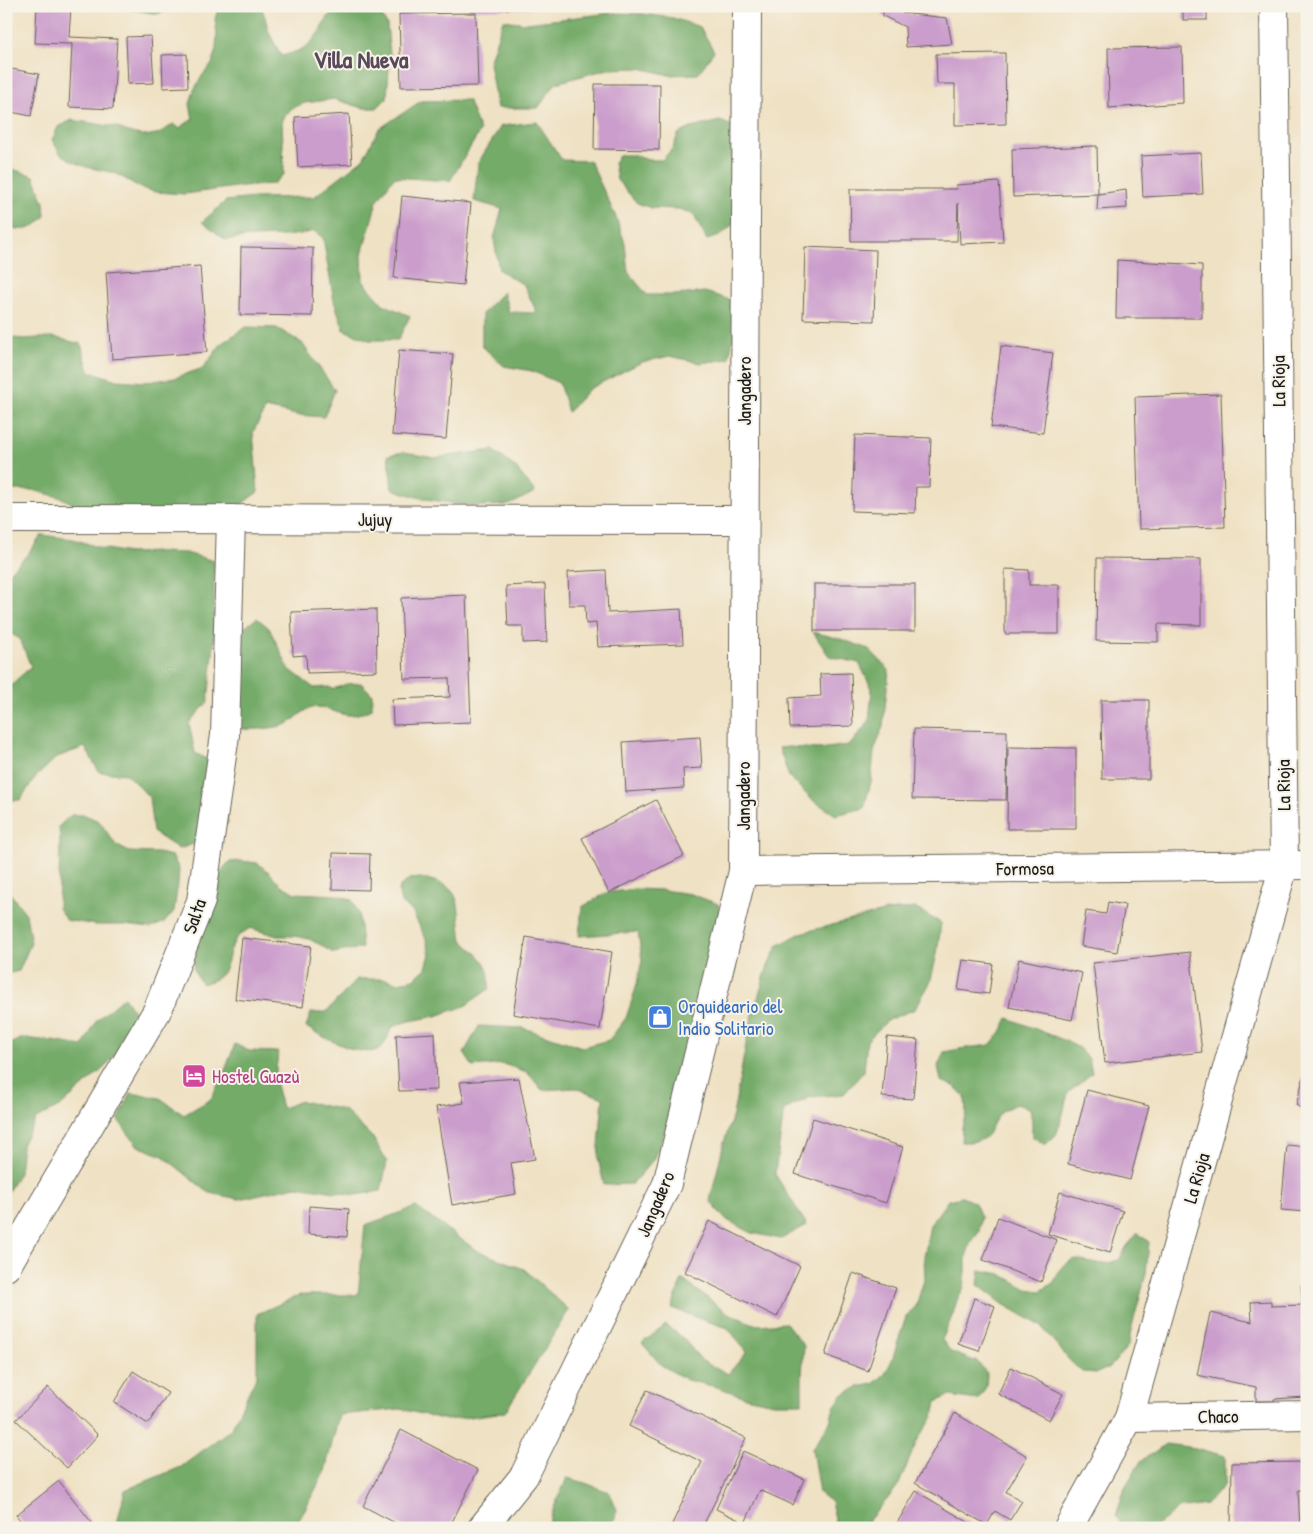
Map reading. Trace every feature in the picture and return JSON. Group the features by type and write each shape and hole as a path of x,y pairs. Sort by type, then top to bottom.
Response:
{"street":[{"name":"Jangadero","path":"482,1528 524,1476 667,1184 743,870 743,520 747,6"},
{"name":"La Rioja","path":"1068,1528 1129,1418 1295,865 1274,6"},
{"name":"Jujuy","path":"6,519 743,520"},
{"name":"Salta","path":"6,1267 157,1011 201,900 225,735 231,519"},
{"name":"Formosa","path":"743,870 1295,865"},
{"name":"Chaco","path":"1129,1418 1307,1415"}],"green space":[{"path":"126,6 182,6 157,14 128,9"},
{"path":"219,6 261,6 268,30 281,56 303,48 313,40 334,6 375,6 387,25 390,54 387,98 377,108 363,108 334,99 305,103 292,108 282,119 284,174 273,184 185,194 156,192 141,188 115,173 86,167 60,153 52,140 58,127 72,120 116,127 145,136 161,133 173,124 179,128 193,119 190,104 194,90 212,64 216,49 217,33 215,19"},
{"path":"612,13 643,14 673,18 700,27 714,51 698,74 669,75 640,68 608,69 556,83 538,108 497,108 489,63 503,20 526,23"},
{"path":"468,100 480,131 450,181 394,177 377,201 362,254 363,281 383,304 410,316 398,340 369,340 344,330 334,301 323,238 314,231 292,235 226,240 202,222 226,201 254,198 314,197 363,159 379,129 421,101"},
{"path":"720,121 733,126 735,140 732,154 738,212 731,226 720,236 707,240 693,214 679,209 651,208 637,203 617,180 614,163 619,155 634,155 648,160 662,160 673,148 678,134 691,128"},
{"path":"537,122 562,160 590,161 615,215 625,243 628,272 647,295 705,292 733,301 735,329 729,359 701,363 670,356 642,362 589,389 568,412 559,383 532,371 504,366 482,346 482,314 503,292 509,312 537,313 524,285 499,270 494,239 502,209 474,201 478,163 501,126"},
{"path":"6,167 34,176 44,203 45,217 28,229 6,227"},
{"path":"246,327 277,328 302,343 335,390 324,417 296,415 266,408 253,432 258,492 232,511 91,514 62,498 33,490 6,490 6,337 23,339 53,337 81,344 89,371 117,380 146,382 175,378 203,368 222,343"},
{"path":"493,450 516,468 535,492 509,505 479,506 420,498 392,489 388,455 404,452 434,458"},
{"path":"42,535 73,539 101,548 129,553 186,553 214,561 214,646 208,702 189,723 195,753 220,766 228,823 205,840 179,849 153,832 149,797 126,774 99,772 85,747 57,757 36,777 20,800 6,801 6,689 31,667 20,639 6,631 6,575 27,555"},
{"path":"257,618 269,628 289,669 314,688 329,687 333,689 347,684 361,683 372,694 372,709 350,715 316,707 305,711 285,725 243,729 237,713 239,656 245,627"},
{"path":"813,632 869,649 889,670 883,726 874,752 871,782 864,808 836,815 811,799 789,777 779,748 819,749 850,745 869,721 872,689 859,663 829,656"},
{"path":"71,815 85,815 99,821 116,845 129,852 158,853 172,856 179,869 178,883 174,911 165,922 151,928 124,925 96,925 66,920 58,908 59,826"},
{"path":"229,862 257,863 281,885 295,893 337,895 352,900 359,914 362,948 333,953 307,938 277,936 250,928 235,940 223,973 212,981 202,984 194,970 194,964 200,927 210,890 216,877"},
{"path":"421,878 435,881 452,891 458,906 462,940 479,956 486,966 489,989 465,1006 436,1016 405,1022 391,1028 383,1046 370,1052 351,1049 306,1027 311,1013 326,1012 357,979 386,979 399,983 414,979 426,968 430,954 426,939 412,911 401,903 398,889 409,879"},
{"path":"6,888 26,914 31,943 19,971 6,974"},
{"path":"634,889 691,894 718,904 720,917 677,1105 653,1160 632,1184 604,1185 598,1158 603,1098 576,1088 542,1090 527,1072 503,1064 473,1067 464,1053 479,1026 523,1028 582,1047 609,1040 626,1018 636,988 642,960 638,932 579,936 582,907 606,893"},
{"path":"915,908 941,923 937,954 930,983 915,1009 888,1020 867,1041 864,1071 844,1094 811,1097 784,1110 775,1174 807,1225 781,1239 752,1233 725,1219 710,1201 724,1142 733,1115 749,1028 766,971 777,946 801,933 887,911"},
{"path":"124,997 141,1022 105,1067 61,1106 36,1119 22,1145 19,1173 6,1195 6,1046 23,1038 83,1046 97,1020"},
{"path":"1008,1018 1079,1048 1089,1059 1092,1073 1068,1093 1056,1135 1045,1145 1032,1136 1030,1108 1016,1104 1002,1112 985,1138 972,1142 961,1142 962,1127 966,1113 965,1097 954,1086 941,1081 938,1066 944,1052 990,1045 1001,1032"},
{"path":"235,1044 249,1051 278,1052 275,1081 282,1108 301,1101 344,1110 373,1138 387,1162 381,1191 355,1195 296,1186 239,1199 209,1193 163,1156 138,1146 118,1120 131,1093 160,1098 184,1115 211,1099 224,1073"},
{"path":"962,1197 975,1203 981,1217 979,1232 970,1244 966,1257 964,1287 942,1340 951,1352 977,1362 987,1373 986,1387 978,1400 949,1396 936,1402 933,1417 917,1441 899,1484 869,1520 868,1528 834,1528 835,1518 831,1502 819,1493 812,1449 830,1422 834,1407 842,1395 858,1387 873,1384 885,1374 892,1360 906,1317 916,1306 925,1277 924,1258 930,1225 948,1200"},
{"path":"416,1207 476,1250 524,1269 569,1310 505,1412 447,1420 400,1409 339,1415 325,1471 295,1528 116,1528 125,1490 181,1467 231,1429 257,1375 257,1314 300,1295 358,1295 365,1225"},
{"path":"1138,1233 1149,1242 1146,1274 1129,1344 1110,1367 1097,1373 1082,1372 1070,1361 1041,1326 1003,1304 978,1285 980,1270 1001,1274 1027,1289 1041,1291 1054,1282 1061,1268 1073,1259 1104,1264 1119,1260 1127,1246"},
{"path":"682,1279 729,1314 757,1325 786,1323 804,1346 802,1403 774,1403 745,1397 717,1387 687,1380 661,1365 642,1343 666,1325 683,1338 702,1361 728,1374 747,1352 728,1328 672,1308"},
{"path":"1166,1444 1195,1448 1225,1456 1225,1484 1206,1505 1178,1509 1154,1528 1123,1528 1116,1516 1125,1487 1141,1461"},
{"path":"567,1478 609,1492 616,1509 612,1528 547,1528"}],"building":[{"path":"37,6 71,6 69,37 117,39 113,109 69,107 72,44 35,43"},
{"path":"469,6 545,6 545,8 469,10"},
{"path":"883,6 902,6 902,13 947,18 952,44 906,47 905,27 883,16"},
{"path":"1183,6 1207,6 1207,20 1183,20"},
{"path":"476,13 478,86 401,87 399,14"},
{"path":"151,36 154,83 128,84 126,37"},
{"path":"1182,47 1183,103 1109,108 1108,48"},
{"path":"1005,53 1006,124 955,125 955,84 937,84 936,54"},
{"path":"187,54 188,87 163,88 162,55"},
{"path":"6,68 39,74 31,116 6,111"},
{"path":"595,84 660,84 659,150 594,149"},
{"path":"349,114 352,164 298,167 295,117"},
{"path":"1097,146 1098,194 1013,197 1012,149"},
{"path":"1201,153 1203,194 1143,197 1141,156"},
{"path":"999,182 1003,242 960,244 958,203 957,241 851,241 850,189 957,189 956,185"},
{"path":"1126,190 1127,208 1097,210 1098,194"},
{"path":"402,196 471,203 463,285 394,278"},
{"path":"241,247 313,248 312,316 240,315"},
{"path":"805,247 876,250 874,321 803,319"},
{"path":"1117,260 1202,265 1202,318 1116,318"},
{"path":"200,266 207,352 112,359 106,272"},
{"path":"1001,346 1053,353 1043,433 991,427"},
{"path":"399,350 453,354 446,439 392,435"},
{"path":"1221,394 1225,527 1139,529 1135,397"},
{"path":"855,435 931,438 929,487 916,487 915,513 852,511"},
{"path":"1097,558 1201,559 1201,625 1158,624 1158,642 1096,641"},
{"path":"1005,569 1029,570 1029,585 1059,585 1059,634 1005,634"},
{"path":"606,570 608,613 681,609 683,644 598,647 596,623 586,624 585,605 569,605 568,572"},
{"path":"545,584 547,642 523,643 523,626 508,626 506,586"},
{"path":"814,584 915,584 915,631 814,631"},
{"path":"466,595 471,722 393,725 392,699 450,697 449,678 404,679 401,598"},
{"path":"376,609 377,671 307,673 306,655 293,656 291,612"},
{"path":"851,673 853,726 790,728 789,698 821,696 820,674"},
{"path":"1101,700 1149,700 1149,779 1102,779"},
{"path":"914,729 1007,731 1006,800 912,799"},
{"path":"700,737 702,768 683,769 684,788 626,792 623,742"},
{"path":"1008,747 1076,748 1076,829 1007,829"},
{"path":"656,800 684,856 609,893 582,838"},
{"path":"333,853 370,854 369,890 332,889"},
{"path":"1108,902 1125,905 1117,952 1081,946 1086,911 1106,914"},
{"path":"526,937 612,952 600,1029 513,1014"},
{"path":"242,938 311,946 303,1007 235,999"},
{"path":"1190,952 1202,1052 1105,1063 1093,963"},
{"path":"1019,959 1082,973 1072,1020 1009,1007"},
{"path":"963,960 993,964 989,994 958,990"},
{"path":"435,1033 437,1090 399,1091 396,1035"},
{"path":"887,1037 918,1040 913,1099 882,1097"},
{"path":"1307,1068 1307,1112 1296,1105"},
{"path":"519,1078 535,1159 511,1163 516,1194 452,1205 436,1107 464,1103 460,1082"},
{"path":"1087,1090 1149,1106 1130,1180 1068,1164"},
{"path":"813,1118 903,1147 886,1203 795,1174"},
{"path":"1287,1145 1307,1147 1307,1212 1281,1210"},
{"path":"1060,1192 1123,1211 1110,1253 1048,1234"},
{"path":"309,1206 349,1209 347,1237 308,1234"},
{"path":"998,1217 1057,1240 1041,1282 983,1260"},
{"path":"709,1221 800,1266 777,1317 685,1272"},
{"path":"853,1273 896,1288 868,1371 825,1355"},
{"path":"1301,1285 1307,1285 1307,1337 1303,1337 1305,1397 1256,1401 1256,1387 1197,1375 1210,1313 1252,1322 1251,1302 1271,1301 1271,1306 1302,1305"},
{"path":"974,1298 995,1306 979,1351 958,1344"},
{"path":"1011,1367 1063,1394 1049,1420 998,1394"},
{"path":"133,1371 168,1393 148,1424 114,1402"},
{"path":"48,1387 98,1435 67,1468 16,1420"},
{"path":"647,1390 746,1438 702,1528 670,1528 702,1462 629,1426"},
{"path":"955,1413 1027,1456 1006,1492 1022,1501 1010,1520 995,1511 987,1525 915,1483"},
{"path":"401,1430 478,1470 449,1528 405,1528 363,1506"},
{"path":"743,1451 804,1479 793,1505 760,1490 745,1523 716,1509"},
{"path":"1307,1462 1307,1490 1298,1490 1300,1528 1231,1528 1232,1463"},
{"path":"59,1481 96,1528 27,1528 16,1515"},
{"path":"916,1491 971,1524 968,1528 894,1528"}],"place":[{"name":"Orquideario del Indio Solitario","path":"660,1017"},
{"name":"Hostel Guazù","path":"194,1076"}],"district":[{"name":"Villa Nueva","path":"361,60"}]}
